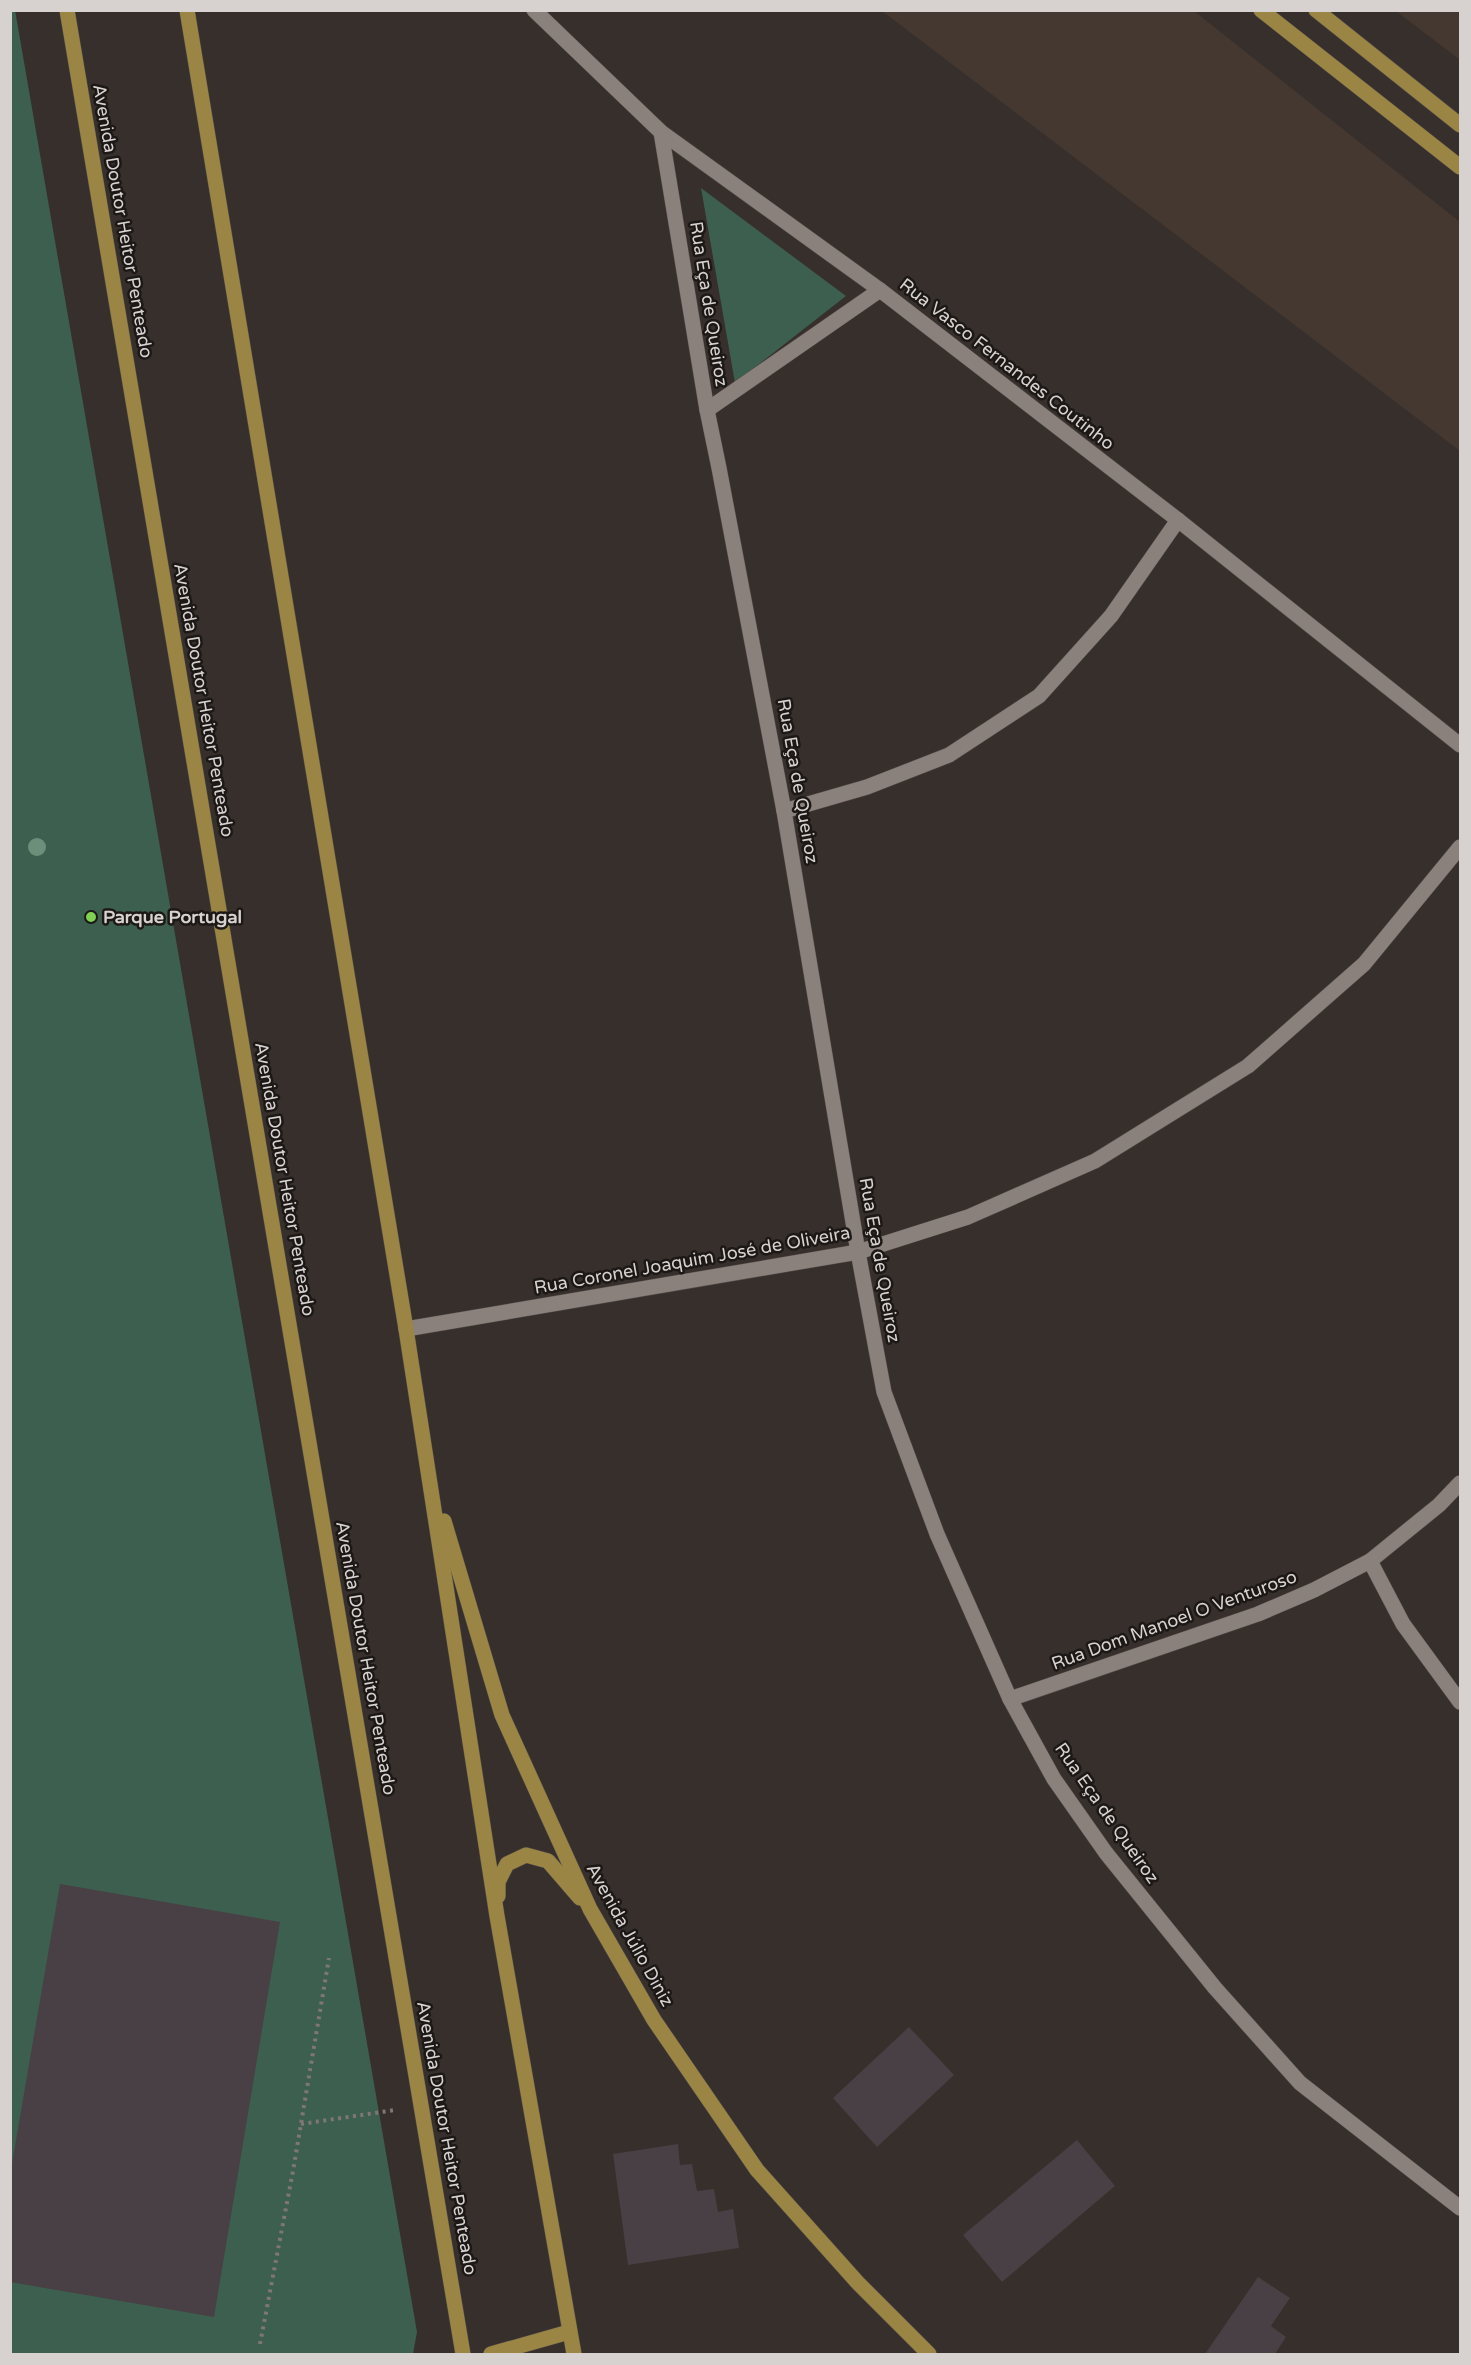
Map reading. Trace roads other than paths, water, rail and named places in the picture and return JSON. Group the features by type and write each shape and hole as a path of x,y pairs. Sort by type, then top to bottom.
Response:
{"main road":[{"name":"Avenida Doutor Heitor Penteado","path":"67,10 463,2355"},
{"path":"187,10 406,1329 497,1916 574,2355"},
{"path":"1261,10 1461,167"},
{"path":"1316,10 1461,124"},
{"name":"Avenida Júlio Diniz","path":"427,1462 502,1715 590,1909 654,2020 757,2170 858,2283 929,2355"},
{"path":"497,1916 498,1882 507,1863 526,1855 548,1861 590,1909"},
{"path":"491,2355 569,2332"}],"street":[{"name":"Rua Vasco Fernandes Coutinho","path":"534,10 661,132 880,290 1178,520 1461,745"},
{"name":"Rua Eça de Queiroz","path":"661,132 707,410 720,468 784,811 858,1252 884,1392 936,1534 1010,1700 1054,1779 1106,1853 1215,1988 1300,2083 1461,2208"},
{"path":"707,410 880,290"},
{"path":"784,811 867,787 949,755 1039,696 1111,616 1178,520"},
{"name":"Rua Coronel Joaquim José de Oliveira","path":"406,1329 858,1252 968,1217 1095,1161 1248,1066 1364,964 1461,847"},
{"name":"Rua Dom Manoel O Venturoso","path":"1010,1700 1258,1614 1314,1590 1370,1561 1439,1505 1461,1483"},
{"path":"1370,1561 1403,1624 1461,1702"}],"place":[{"name":"Parque Portugal","path":"91,917"}]}
